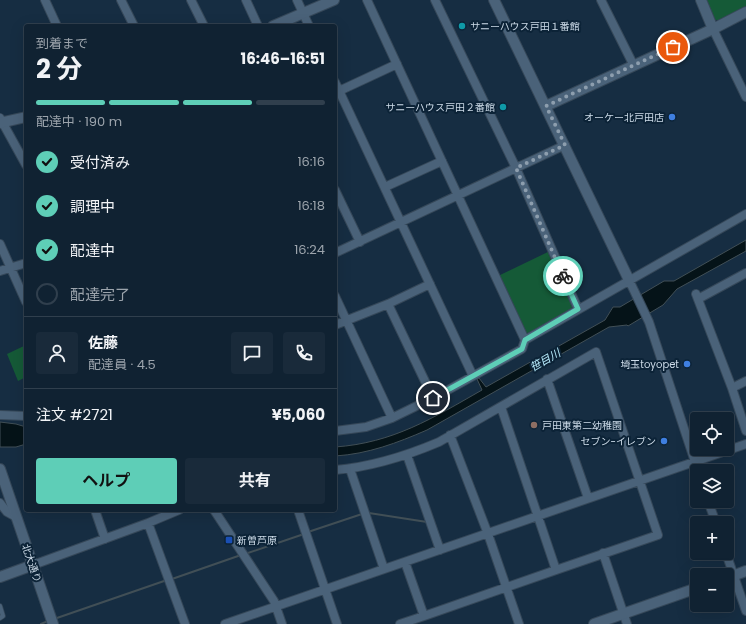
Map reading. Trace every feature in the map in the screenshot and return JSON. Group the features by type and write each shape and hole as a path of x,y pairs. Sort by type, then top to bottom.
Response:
{"street":[{"path":"45,0 56,24"},
{"path":"121,0 133,24"},
{"path":"192,0 203,24"},
{"path":"246,0 257,24"},
{"path":"296,0 308,24"},
{"path":"278,24 334,0"},
{"path":"367,0 525,340"},
{"path":"435,0 516,168 578,309"},
{"path":"494,0 648,320 696,464"},
{"path":"601,0 634,66"},
{"path":"701,0 713,29 746,97"},
{"path":"546,106 713,29 746,12"},
{"path":"340,91 397,64"},
{"path":"337,86 473,376"},
{"path":"24,118 0,121 24,162"},
{"path":"337,252 565,145"},
{"path":"385,187 442,161"},
{"path":"337,194 360,242"},
{"path":"337,431 366,427 392,418 433,398 522,349 525,340 578,309 632,285 746,214"},
{"path":"0,244 24,297"},
{"path":"0,271 24,264"},
{"path":"746,272 697,297 732,388 746,431"},
{"path":"337,324 388,304 430,284"},
{"path":"337,301 392,418"},
{"path":"388,304 433,398"},
{"path":"337,470 350,469 390,460 439,442 596,352 658,535 403,624"},
{"path":"547,379 588,498"},
{"path":"732,388 746,381"},
{"path":"501,407 556,570"},
{"path":"0,415 24,416"},
{"path":"450,435 488,534 519,624"},
{"path":"225,624 746,444"},
{"path":"407,455 440,550"},
{"name":"北大通り","path":"0,469 53,624"},
{"path":"350,469 384,569"},
{"path":"0,503 6,512 16,517"},
{"path":"96,512 105,539"},
{"path":"0,576 105,539 174,512"},
{"path":"215,512 274,601 282,624"},
{"path":"299,512 337,624"},
{"path":"148,523 185,624"},
{"path":"603,553 628,624"},
{"path":"406,562 424,616"},
{"path":"734,576 746,571"},
{"path":"734,586 746,611"},
{"path":"594,624 690,590"}],"lane":[{"path":"0,606 3,616 0,618"}],"green space":[{"path":"705,0 746,0 746,7 720,21 713,19"},
{"path":"550,251 575,309 526,336 498,276"},
{"path":"24,346 24,378 18,381 7,354"}],"water":[{"name":"笹目川","path":"746,240 746,251 677,289 663,305 628,326 609,327 427,430 382,447 359,453 337,456 337,447 356,445 394,435 412,428 447,410 482,390 477,379 479,378 486,387 605,320 613,307 620,307 664,281 674,281"},
{"path":"0,422 24,426 24,445 16,447 0,447"}],"waterway":[{"path":"369,513 427,522"},
{"path":"308,532 362,514"},
{"path":"245,554 304,534"},
{"path":"172,579 241,555"},
{"path":"54,619 167,580"},
{"path":"41,624 48,621"}],"way so far":[{"path":"563,276 516,168 565,145 546,106 673,47"}],"place":[{"name":"サニーハウス戸田１番館","path":"462,26"},
{"name":"サニーハウス戸田２番館","path":"503,107"},
{"name":"オーケー北戸田店","path":"672,117"},
{"name":"埼玉toyopet","path":"687,364"},
{"name":"戸田東第二幼稚園","path":"534,425"},
{"name":"セブン-イレブン","path":"664,441"},
{"name":"新曽芦原","path":"229,540"}],"route":[{"path":"433,398 522,349 525,340 578,309 563,276"}]}
